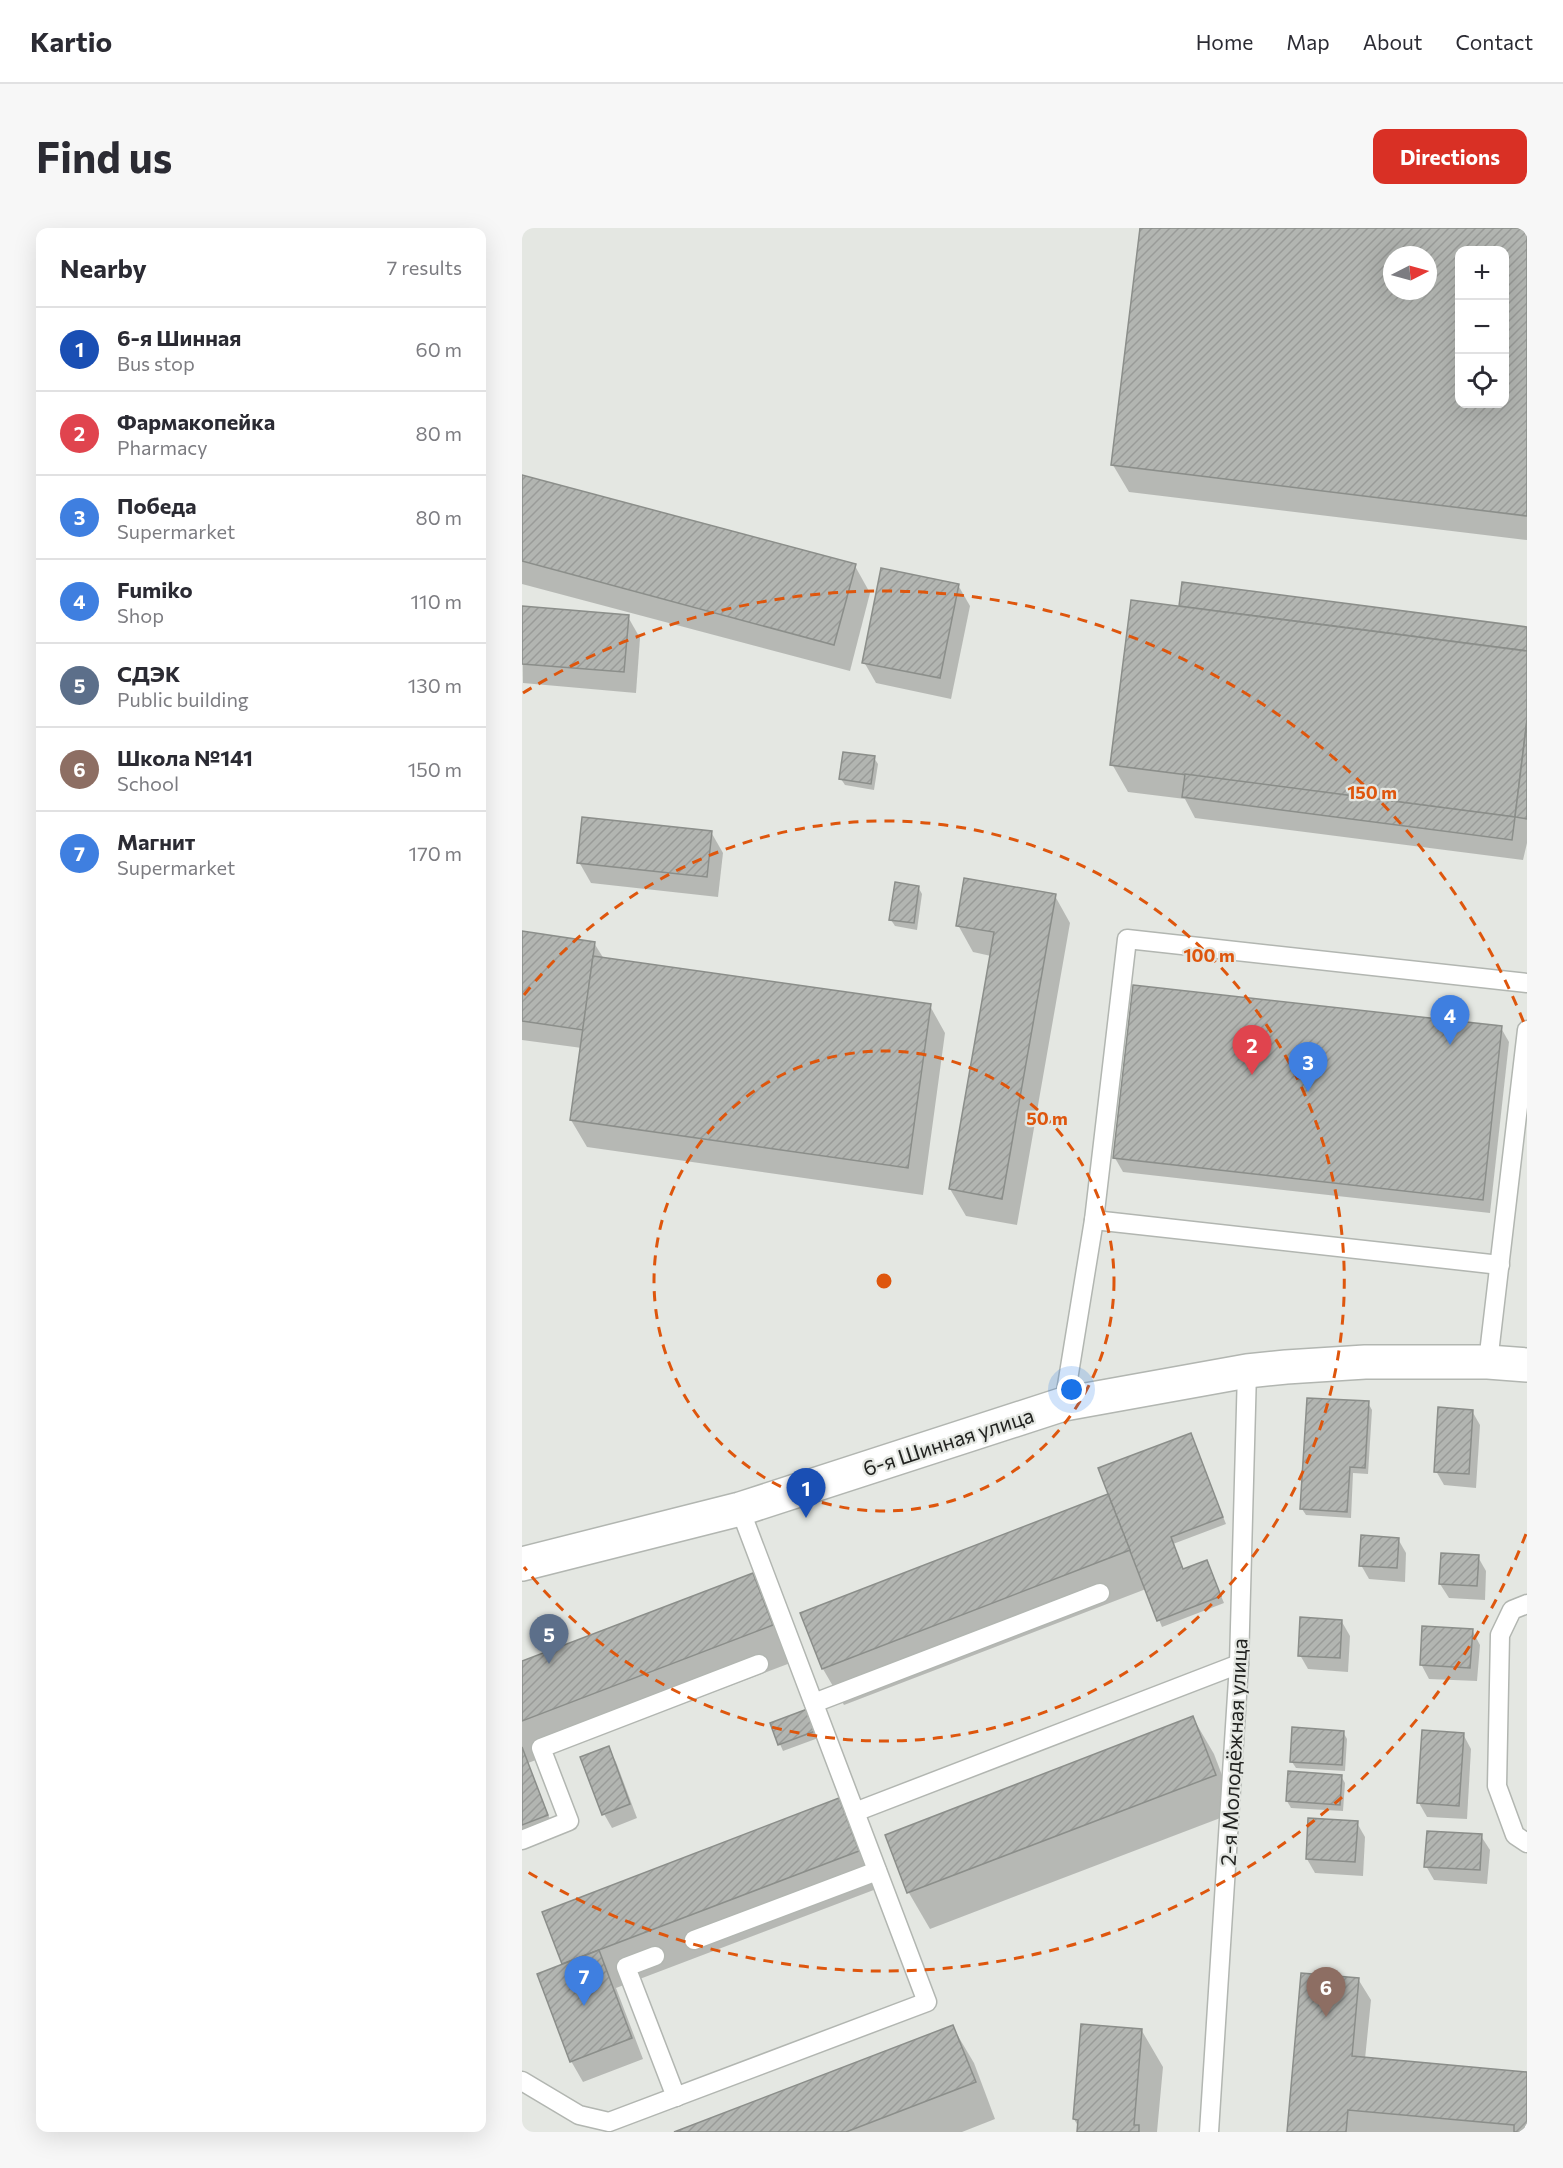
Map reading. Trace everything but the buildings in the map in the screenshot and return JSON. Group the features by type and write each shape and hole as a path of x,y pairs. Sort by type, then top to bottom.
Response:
{"main road":[{"name":"6-я Шинная улица","path":"522,1563 740,1509 1064,1404 1247,1371 1286,1367 1365,1362 1488,1362 1527,1365"}],"lane":[{"path":"1064,1404 1094,1220 1127,939 1527,983"},
{"path":"1488,1362 1527,1030"},
{"path":"1094,1220 1500,1265"},
{"name":"2-я Молодёжная улица","path":"1209,2132 1239,1665 1247,1371"},
{"path":"522,2081 579,2115 609,2122 927,2002 740,1509"},
{"path":"814,1703 1100,1593"},
{"path":"1527,1604 1512,1610 1500,1635 1497,1786 1515,1835 1527,1844"},
{"path":"522,1840 569,1821 541,1748 759,1664"},
{"path":"855,1812 1239,1665"},
{"path":"694,1940 877,1870"},
{"path":"655,1956 626,1967 676,2097"},
{"path":"579,2115 587,2132"}],"place":[{"name":"Fumiko","path":"1450,1045"},
{"name":"Фармакопейка","path":"1252,1075"},
{"name":"Победа","path":"1308,1092"},
{"name":"6-я Шинная","path":"806,1518"},
{"name":"СДЭК","path":"549,1664"},
{"name":"Магнит","path":"584,2006"},
{"name":"Школа №141","path":"1326,2017"}]}
